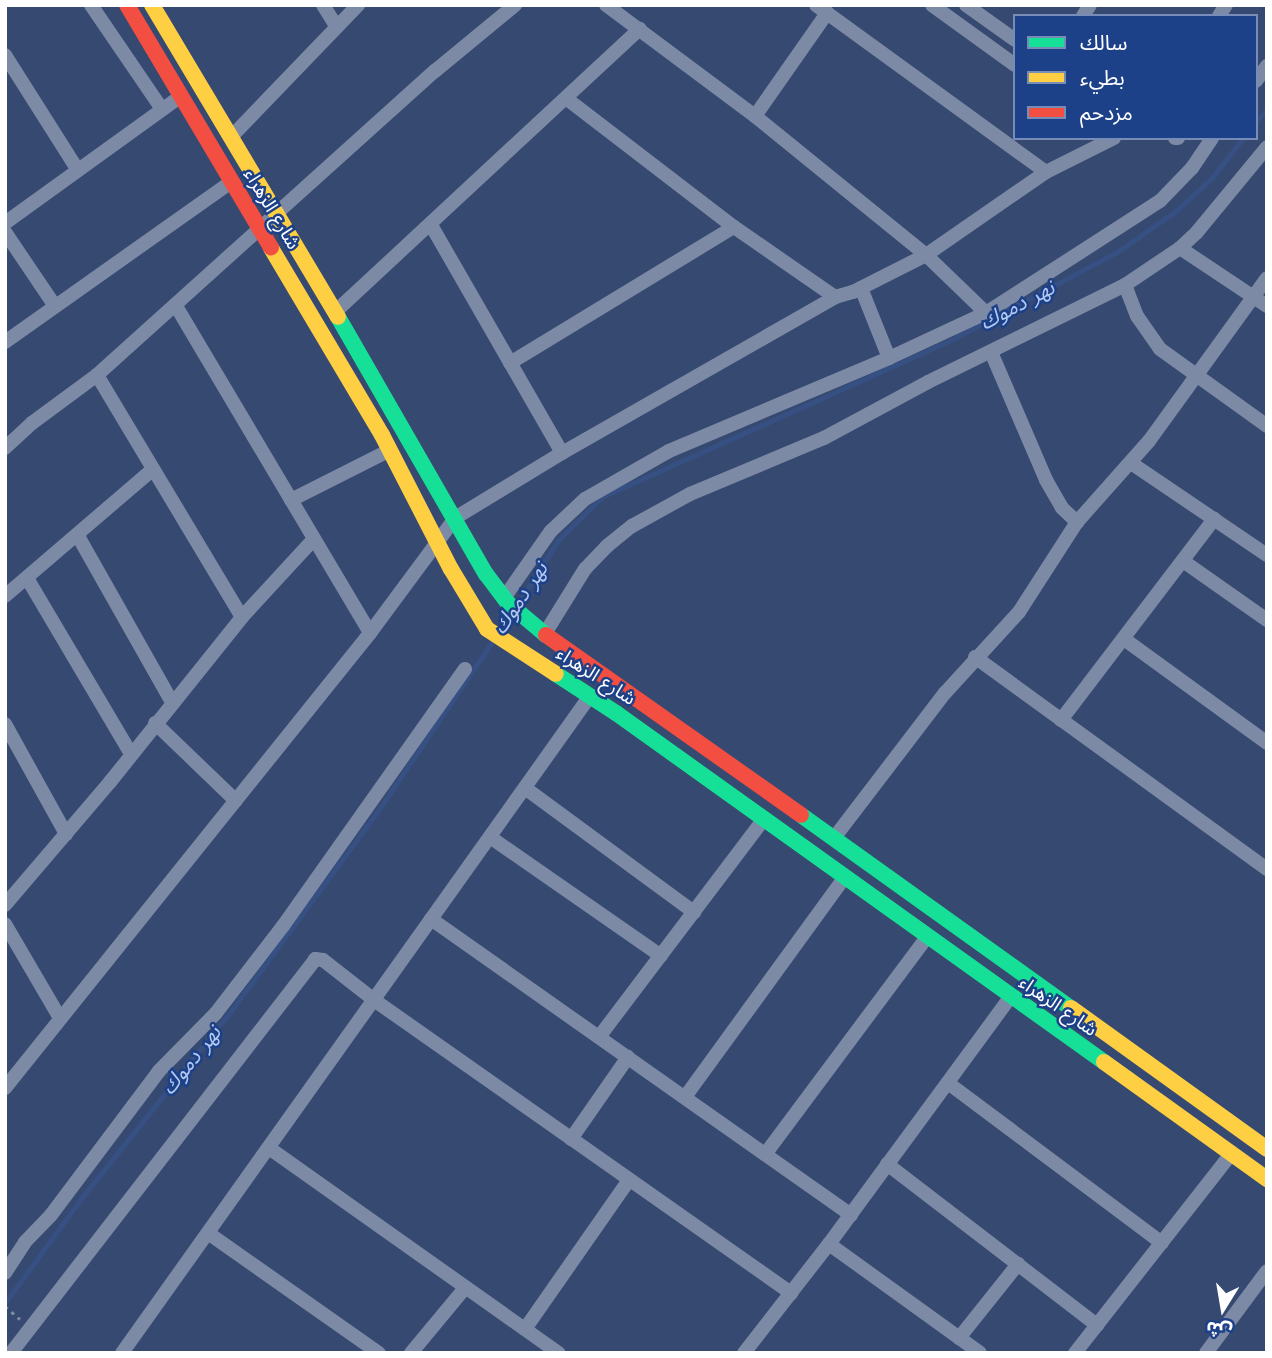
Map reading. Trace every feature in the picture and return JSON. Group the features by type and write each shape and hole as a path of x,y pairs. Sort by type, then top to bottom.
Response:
{"main road":[{"name":"شارع الزهراء","path":"127,5 390,450 475,613 487,629 590,696 1267,1179"},
{"name":"شارع الزهراء","path":"152,5 279,215 485,574 506,601 540,632 593,666 1267,1149"},
{"path":"954,957 963,948 968,936"},
{"path":"973,971 981,957 991,952"}],"street":[{"path":"91,5 162,109"},
{"path":"323,5 337,27"},
{"path":"232,136 358,5"},
{"path":"5,449 32,423 97,375 279,215 435,71 515,5"},
{"path":"606,5 755,117 926,255 986,313"},
{"path":"932,5 1013,64"},
{"path":"966,5 1013,39"},
{"path":"755,117 821,9 1046,172"},
{"path":"335,312 640,29"},
{"path":"5,55 77,169"},
{"path":"5,223 180,97"},
{"path":"567,99 734,227 835,296"},
{"path":"5,1088 370,633 455,518 562,453 835,296 861,288 926,255 1046,172 1110,140"},
{"path":"506,601 551,531 584,499 669,451 889,358 986,313 1160,201 1192,168 1211,140"},
{"path":"540,632 585,569 607,546 632,526 690,494 824,438 1125,285 1180,248 1197,232 1267,147"},
{"path":"5,342 231,182"},
{"path":"430,225 562,453"},
{"path":"510,363 734,227"},
{"path":"5,232 55,306"},
{"path":"1180,248 1267,306"},
{"path":"834,838 975,657 1019,612 1077,522 1131,463 1198,377 1267,278"},
{"path":"1125,285 1149,336 1198,377 1267,426"},
{"path":"861,288 889,358"},
{"path":"176,306 370,633"},
{"path":"991,352 1046,480 1062,508 1077,522"},
{"path":"97,375 242,617"},
{"path":"291,500 390,450"},
{"path":"1131,463 1267,555"},
{"path":"5,596 153,469"},
{"path":"1061,720 1214,519"},
{"path":"78,536 172,702"},
{"path":"5,905 242,617 314,539"},
{"path":"1183,561 1267,620"},
{"path":"27,578 131,754"},
{"path":"1124,639 1267,743"},
{"path":"975,657 1265,863"},
{"path":"5,1273 25,1242 51,1215 159,1072 216,1013 283,926 465,669"},
{"path":"122,1353 590,696"},
{"path":"155,723 236,801"},
{"path":"5,724 66,834"},
{"path":"525,788 694,912"},
{"path":"599,1037 764,819"},
{"path":"490,836 661,956"},
{"path":"685,1097 844,878"},
{"path":"431,919 766,1153 850,1215"},
{"path":"5,924 60,1018"},
{"path":"766,1153 927,937"},
{"path":"11,1353 315,959 323,960 374,1000 791,1293"},
{"path":"744,1353 829,1244 1010,998"},
{"path":"571,1139 628,1057"},
{"path":"948,1083 1162,1243"},
{"path":"269,1148 559,1353"},
{"path":"1075,1353 1231,1154"},
{"path":"887,1164 1097,1325"},
{"path":"525,1329 629,1180"},
{"path":"208,1233 369,1350"},
{"path":"829,1244 979,1353"},
{"path":"959,1338 1018,1264"},
{"path":"1206,1353 1267,1271"},
{"path":"411,1353 465,1288"}],"path":[{"path":"5,1306 30,1327"}],"waterway":[{"name":"نهر دموك","path":"1258,120 1267,109"},
{"name":"نهر دموك","path":"517,605 559,539 602,497 949,341 1119,251 1176,211 1212,178 1241,140"},
{"name":"نهر دموك","path":"499,631 512,612"},
{"name":"نهر دموك","path":"5,1303 80,1200 231,1011 380,808 494,639"}],"traffic: fast":[{"path":"338,317 486,574 509,604 546,635"},
{"path":"556,674 616,713 1104,1062"},
{"path":"801,815 1071,1008"}],"traffic: slow":[{"path":"152,5 338,317"},
{"path":"271,248 382,435 451,569 487,629 556,674"},
{"path":"1071,1008 1267,1149"},
{"path":"1104,1062 1267,1179"}],"traffic: jam":[{"path":"127,5 271,248"},
{"path":"546,635 801,815"}]}
